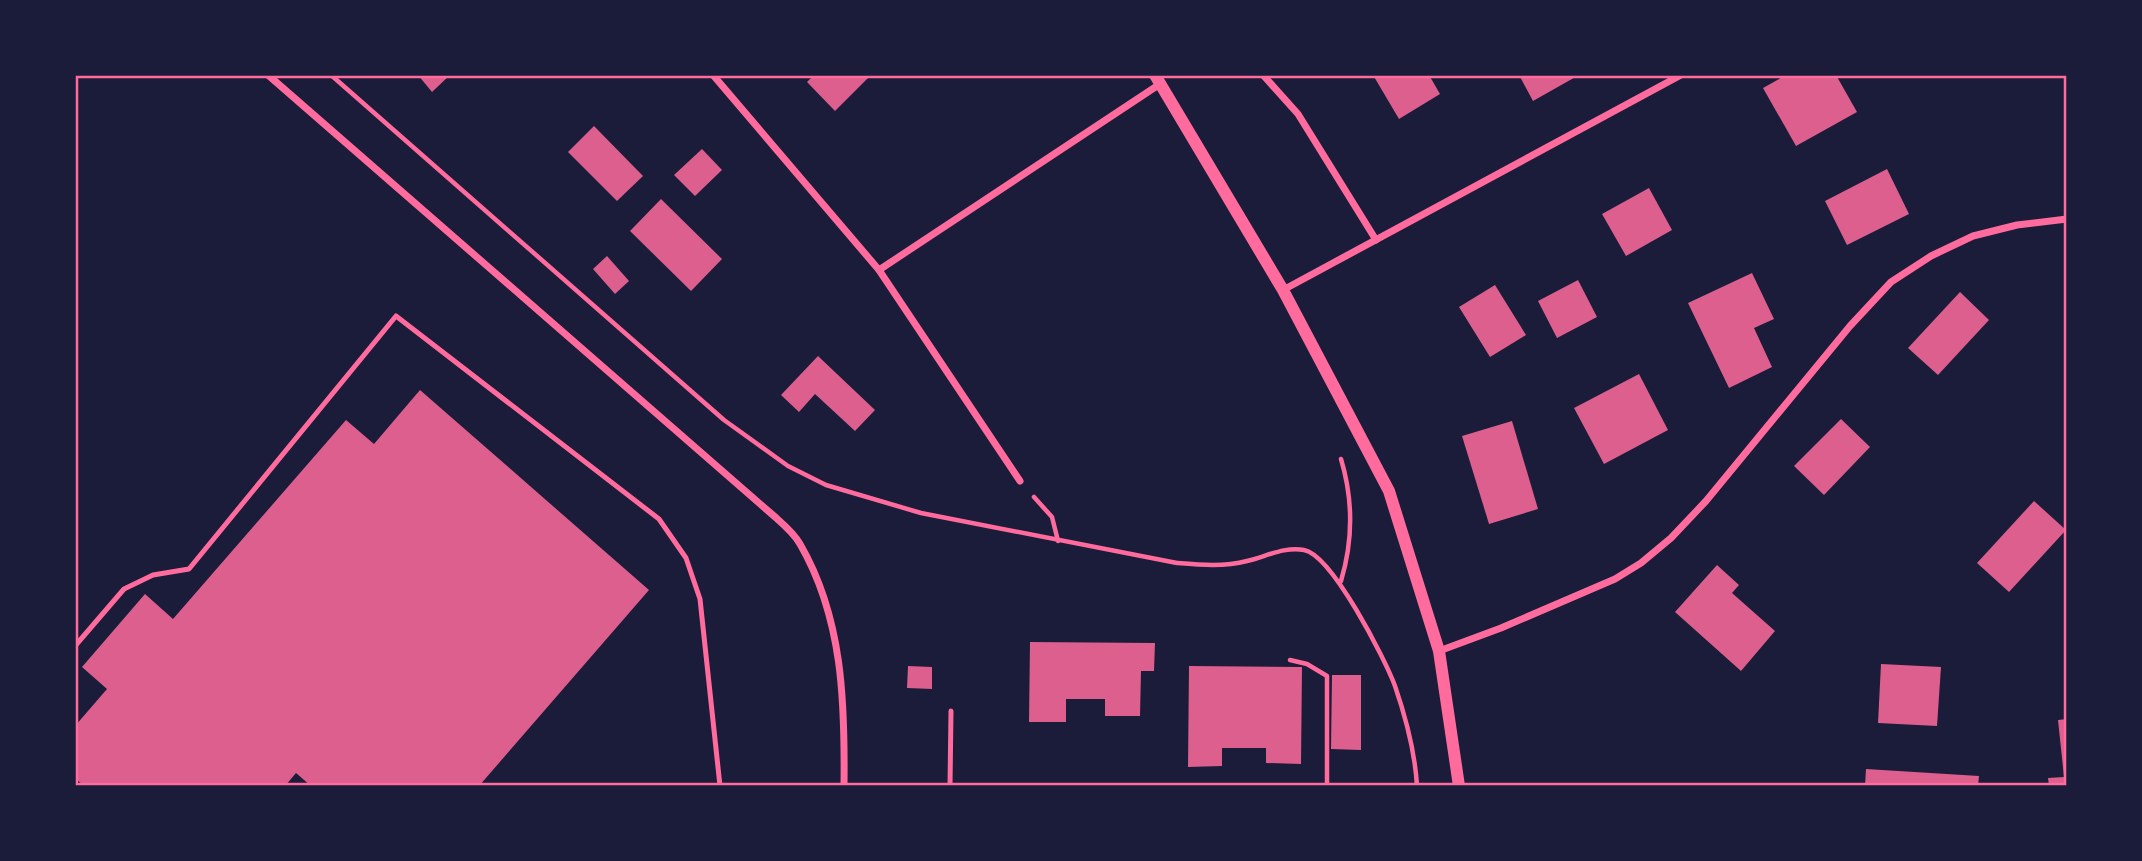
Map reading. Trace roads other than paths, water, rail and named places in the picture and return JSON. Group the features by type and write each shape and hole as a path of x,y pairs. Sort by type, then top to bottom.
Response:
{"street":[{"path":"268,75 775,516 799,541 820,587 837,643 845,709 844,786"},
{"path":"713,75 880,270 1020,481"},
{"path":"1264,75 1298,114 1376,240"},
{"path":"1283,290 1681,75"},
{"path":"880,270 1157,80 1283,290 1389,491 1439,651 1459,786"},
{"path":"1439,651 1501,628 1615,579 1641,563 1671,538 1706,501 1850,326 1891,282 1931,256 1973,236 2017,225 2067,219"}],"lane":[{"path":"75,646 124,589 153,575 189,569 396,316 659,519 686,558 700,599 720,786"},
{"path":"950,786 951,711"}]}
